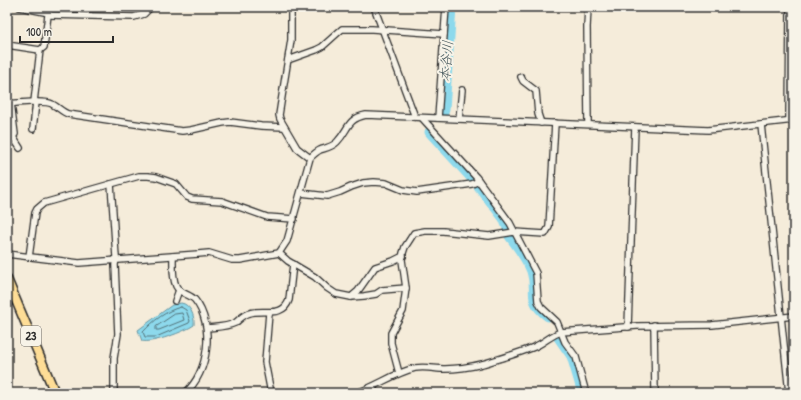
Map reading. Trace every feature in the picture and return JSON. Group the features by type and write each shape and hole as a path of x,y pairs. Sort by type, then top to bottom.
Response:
{"main road":[{"name":"23","path":"7,279 55,393"}],"street":[{"path":"20,7 49,12 134,17 144,14 151,7"},
{"path":"291,7 291,40 279,115 284,127 297,148 310,158"},
{"path":"374,7 415,117"},
{"path":"438,118 446,7"},
{"path":"588,7 588,124"},
{"path":"279,254 287,241 294,220 310,158 336,143 342,137 348,124 358,116 366,115 708,130 792,120 790,7"},
{"path":"33,128 40,50 44,47 49,12"},
{"path":"288,60 310,53 322,47 342,29 444,34"},
{"path":"7,45 40,50"},
{"path":"521,77 523,81 536,91 538,114 541,123"},
{"path":"459,119 462,90"},
{"path":"7,141 15,134 9,104 35,102 48,102 62,112 68,114 182,131 230,122 284,127"},
{"path":"422,118 479,181 505,215 536,273 538,301 541,307 557,322 565,342 576,357 586,393"},
{"path":"399,373 391,343 391,333 404,311 406,288 403,256 405,247 411,237 414,233 419,231 443,231 489,236 514,232 545,234 549,227 554,123"},
{"path":"761,124 789,393"},
{"path":"628,327 635,127"},
{"path":"13,137 20,148"},
{"path":"29,257 35,213 40,206 49,200 139,176 156,177 176,184 187,197 192,200 222,200 267,216 294,220"},
{"path":"301,193 327,196 364,183 380,182 403,190 417,192 472,184 479,181"},
{"path":"111,184 118,334 114,358 114,393"},
{"path":"7,254 79,263 209,253 232,260 240,260 279,254 315,277 331,292 336,294 351,297 371,296 382,290 406,288"},
{"path":"173,256 174,280 179,290 190,295 194,299 207,328 204,362 192,388 185,393"},
{"path":"351,297 375,267 403,256"},
{"path":"207,328 230,325 249,313 258,311 269,312 283,309 287,306 289,300 293,264"},
{"path":"175,301 179,290"},
{"path":"269,312 265,362 271,393"},
{"path":"356,393 372,387 399,373 421,367 444,369 468,368 524,351 536,346 554,334 561,332 654,325 712,325 794,316"},
{"path":"654,325 655,393"},
{"path":"372,387 376,393"}],"water":[{"path":"181,303 187,306 191,311 194,318 194,325 153,341 142,341 138,330 172,305"}],"waterway":[{"name":"本谷川","path":"442,114 444,110 451,7"},
{"name":"本谷川","path":"431,131 430,132 473,179"},
{"name":"本谷川","path":"479,186 504,218 508,228"},
{"name":"本谷川","path":"510,236 532,271 534,278 534,295 537,305 548,316"},
{"name":"本谷川","path":"558,336 572,356 583,393"}]}
